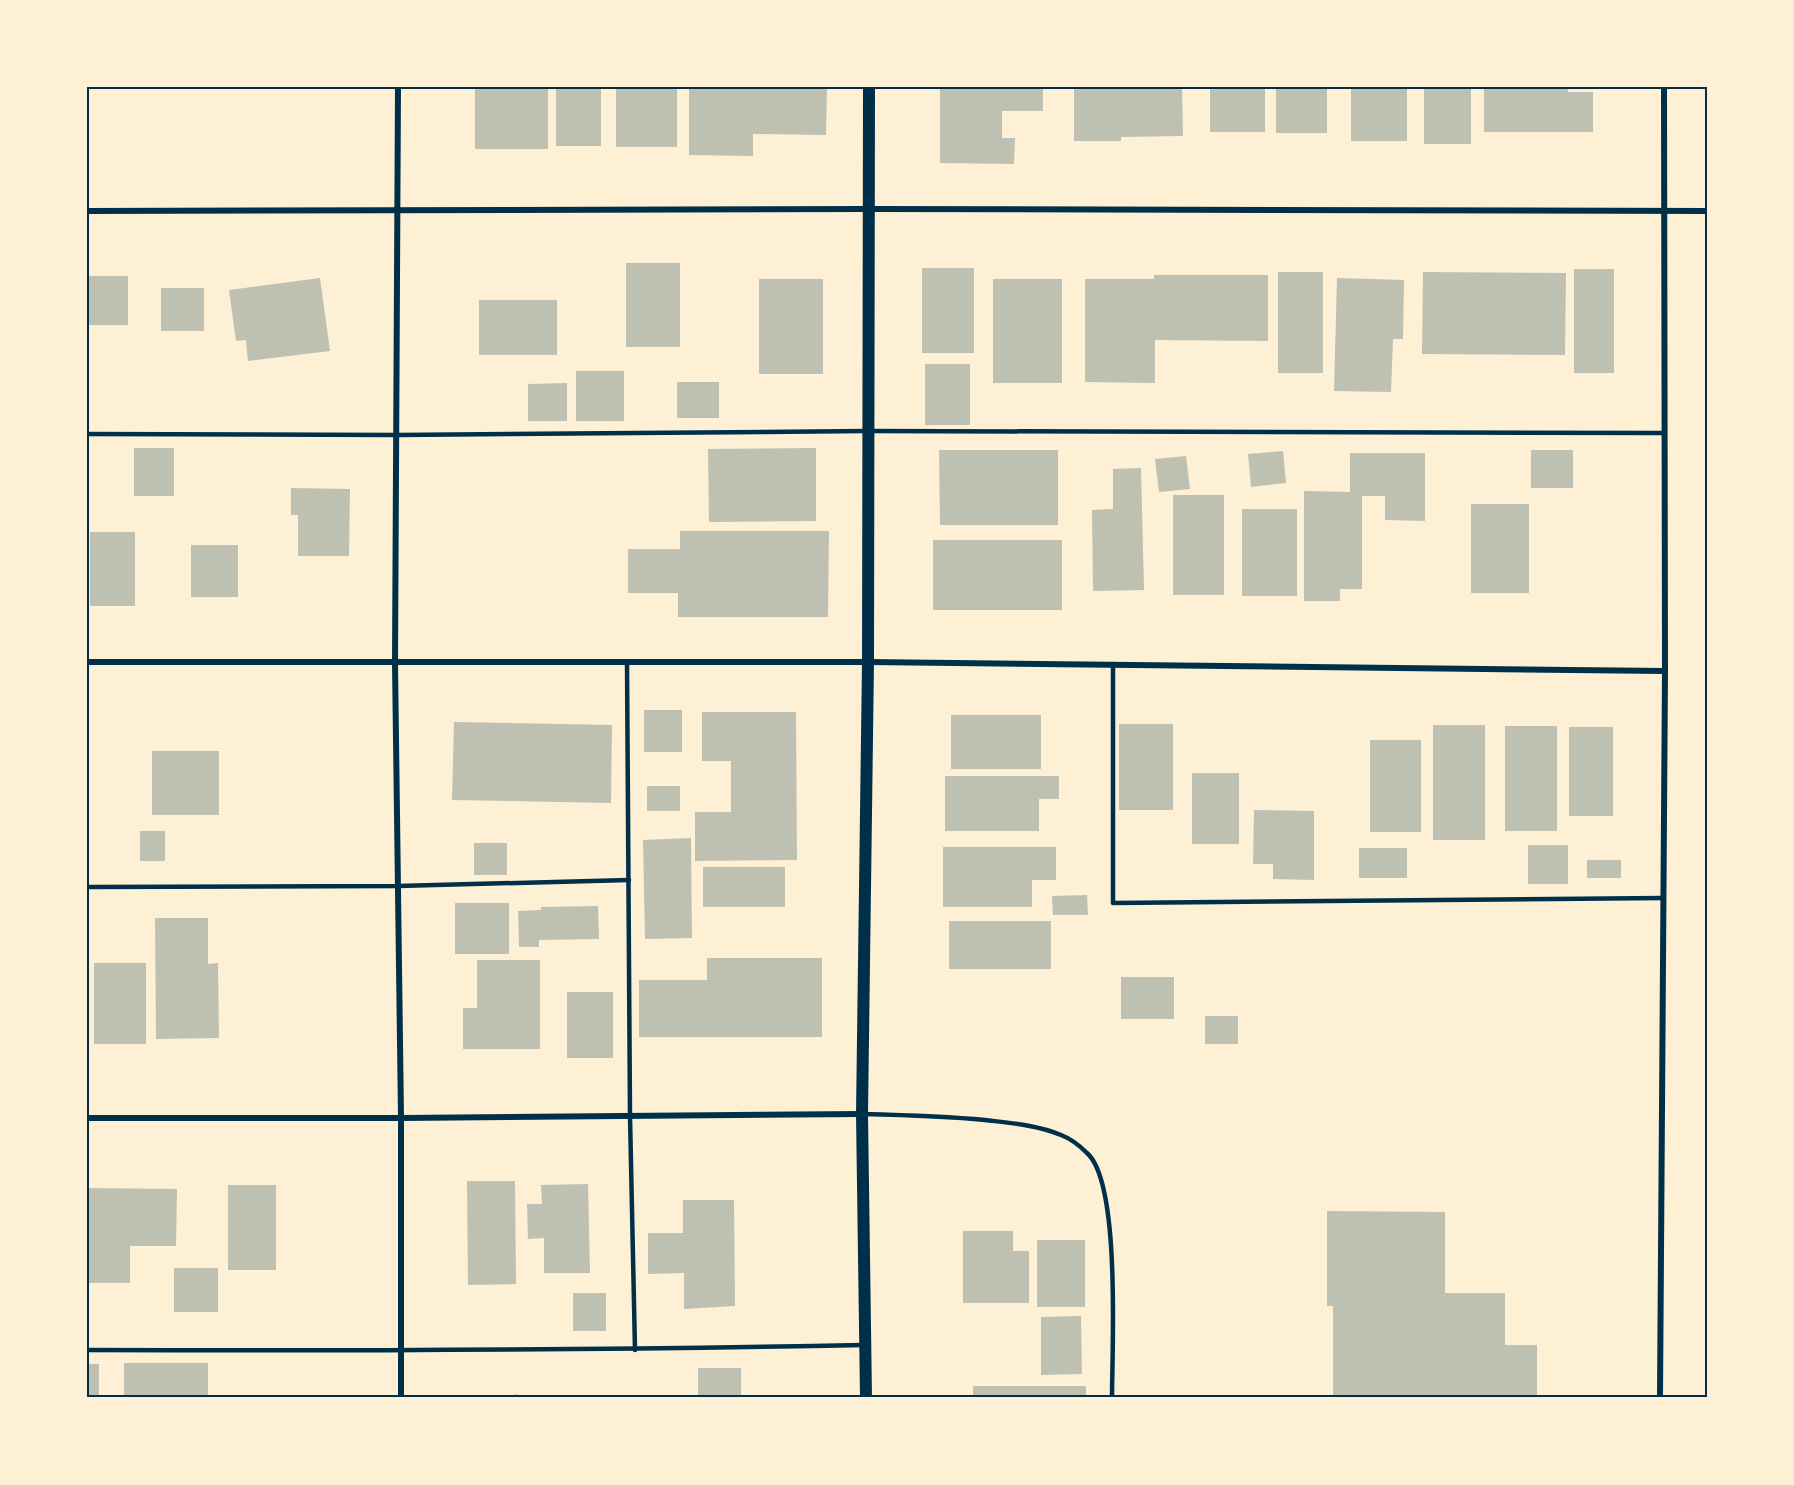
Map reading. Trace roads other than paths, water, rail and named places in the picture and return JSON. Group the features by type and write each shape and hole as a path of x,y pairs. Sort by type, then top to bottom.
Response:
{"main road":[{"path":"866,1398 862,1114 868,662 869,87"}],"street":[{"path":"398,87 395,663 401,1118 401,1398"},
{"path":"1660,1398 1665,671 1664,87"},
{"path":"87,211 868,208 1707,211"},
{"path":"87,662 868,662 1665,671"},
{"path":"87,1118 862,1114"}],"lane":[{"path":"87,434 1665,433"},
{"path":"627,662 630,1116 635,1350"},
{"path":"1113,664 1113,903 1663,898"},
{"path":"87,887 398,886 629,880"},
{"path":"862,1114 952,1117 1019,1124 1062,1135 1089,1154 1100,1177 1106,1198 1111,1243 1112,1398"},
{"path":"87,1350 401,1352 866,1345"}]}
